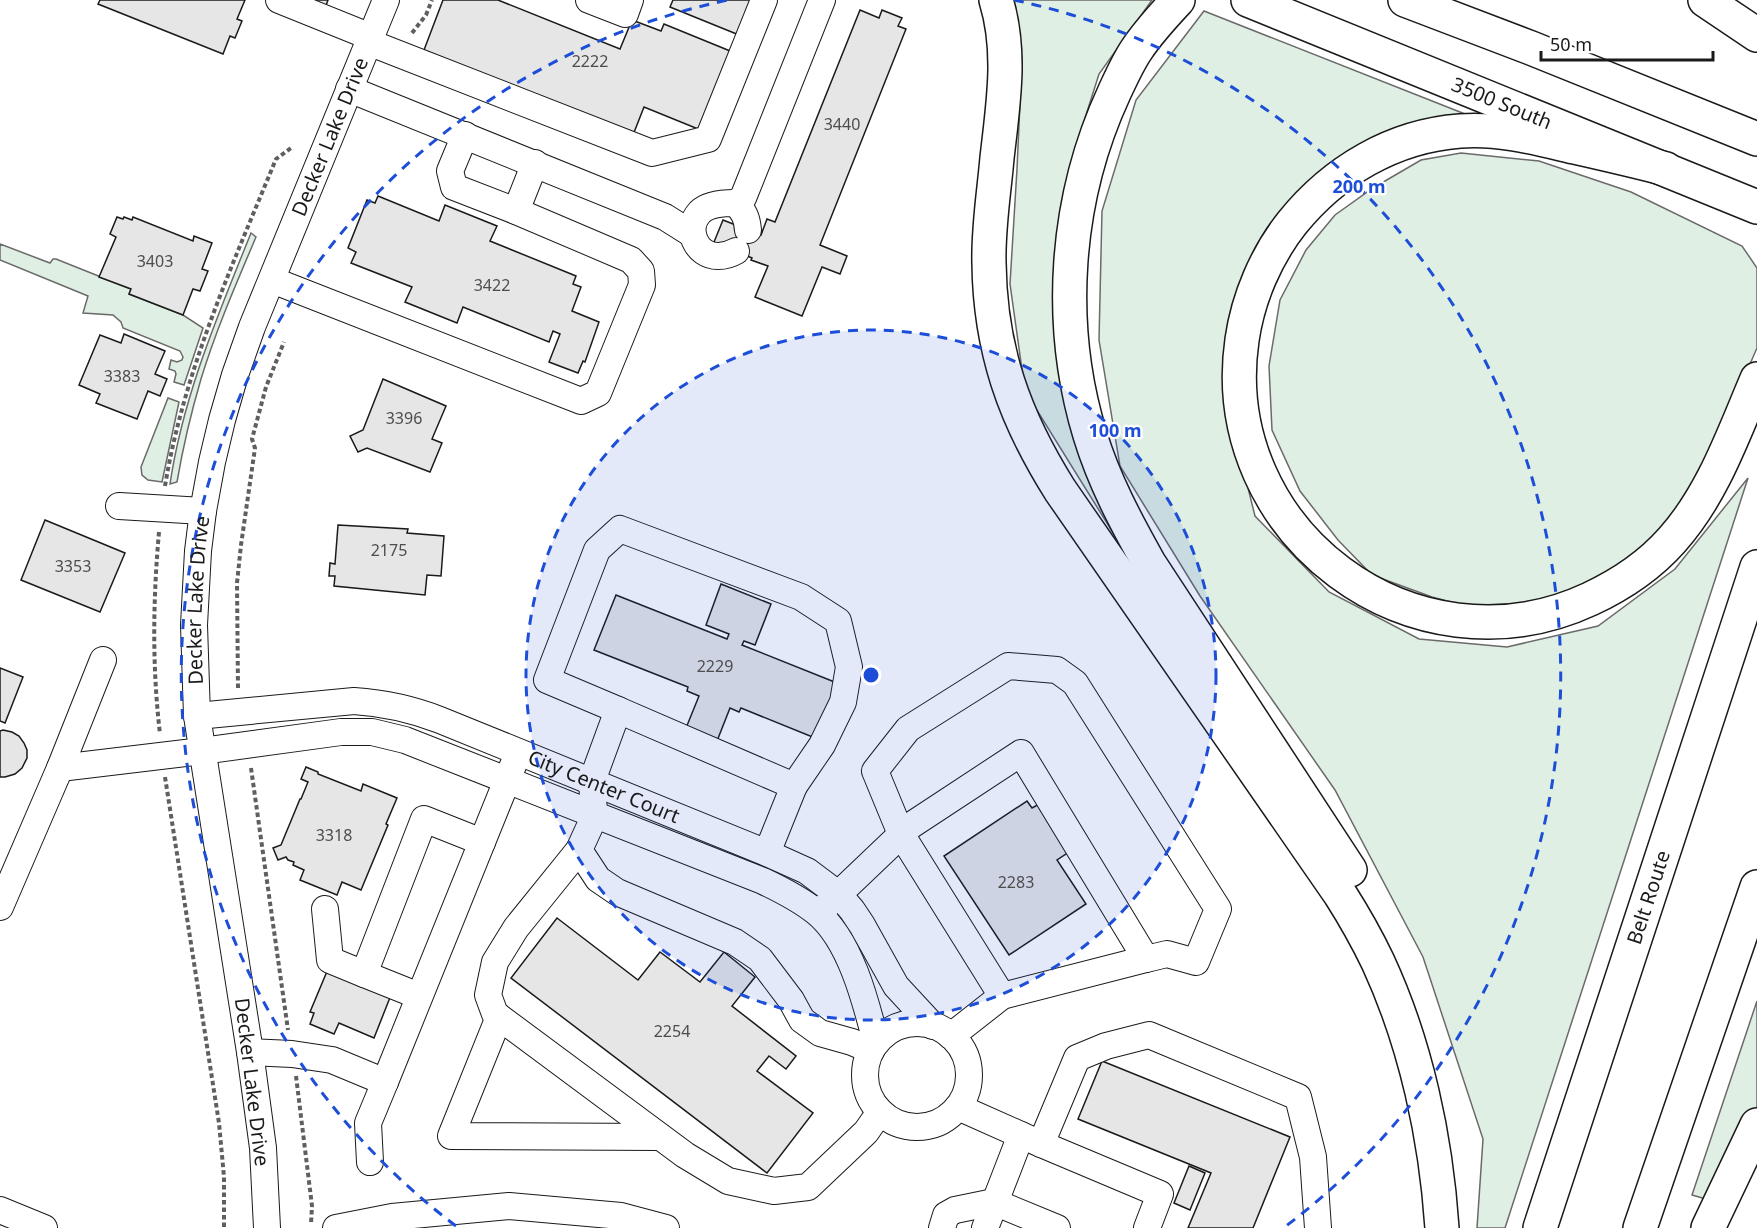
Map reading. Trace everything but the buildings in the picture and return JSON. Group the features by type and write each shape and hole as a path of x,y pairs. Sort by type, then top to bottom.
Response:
{"main road":[{"path":"996,0 1002,27 1006,74 990,231 990,291 993,320 1006,379 1029,436 1060,490 1334,884 1360,928 1396,1006 1410,1051 1431,1141 1443,1228"},
{"path":"1178,0 1137,49 1107,109 1093,143 1083,179 1073,234 1070,302 1076,372 1090,434 1112,493 1126,522 1149,563 1358,882 1393,946 1422,1022 1433,1066 1445,1160 1443,1228"},
{"name":"3500 South","path":"1248,0 1757,207"},
{"path":"1405,0 1532,48 1757,139"},
{"path":"1705,0 1757,35"},
{"path":"1666,169 1529,135 1477,130 1436,134 1388,148 1342,175 1302,210 1286,231 1260,276 1251,300 1239,358 1239,387 1242,416 1255,464 1277,507 1309,547 1349,580 1396,604 1421,613 1447,618 1491,621 1527,618 1553,613 1604,593 1628,579 1670,543 1687,523 1711,484 1757,379"},
{"name":"Belt Route","path":"1540,1228 1757,567"},
{"path":"1641,1228 1757,887"},
{"path":"1708,1228 1757,1125"}],"street":[{"path":"279,0 399,54 652,153 708,139 764,0"},
{"name":"Decker Lake Drive","path":"267,1228 263,1148 250,1052 197,716 194,625 198,551 212,462 228,398 252,327 386,0"},
{"path":"589,0 625,14 630,0"},
{"path":"735,202 743,209 747,218 742,241 727,255 718,256 700,249 694,242 697,222 716,205 735,202 743,198 822,0"},
{"path":"349,89 665,217 697,222"},
{"path":"272,280 581,401 598,393 642,285 641,271 631,260 454,187 450,171 465,135"},
{"path":"516,212 535,163"},
{"path":"119,506 203,511"},
{"path":"767,853 794,786 822,745 843,702 849,667 838,621 801,597 620,529 597,550 547,680 794,786"},
{"path":"0,907 60,768 103,660"},
{"path":"579,850 598,879 616,892 735,942 760,959 802,1020 820,1033 874,1046 889,1031 904,1024 921,1023 942,1031 1002,996 1167,954 1196,962 1218,909 1075,683 1057,670 1008,666 908,729 875,771 901,834 1002,996"},
{"name":"City Center Court","path":"197,716 354,701 402,707 519,751 807,871 838,895 857,918 896,986 961,1048 967,1062 968,1078 965,1093 958,1107"},
{"path":"618,710 592,781 594,813 579,850 516,928 495,962 488,995 495,1014 684,1155 728,1180 774,1191 808,1187 866,1132 880,1112 892,1121 906,1126 920,1127 935,1124 948,1117 958,1107 1160,1194 1147,1228"},
{"path":"429,748 440,720"},
{"name":"City Center Court","path":"60,768 341,732 388,734 594,813 782,890 818,913 833,930 843,947 864,995 874,1046 865,1070 866,1085 871,1100 880,1112"},
{"path":"370,1162 368,1123 519,751"},
{"path":"818,913 910,826 1021,753 1146,959"},
{"path":"364,974 424,819 482,842"},
{"path":"325,909 330,960 419,996"},
{"path":"499,1017 451,1136 660,1137"},
{"path":"985,1228 994,1202 1077,1058 1106,1046 1149,1035 1298,1097 1313,1157 1318,1228"},
{"path":"250,1052 292,1054 332,1060 385,1082"},
{"path":"1297,1228 1315,1187"},
{"path":"942,1228 946,1215 955,1210 994,1202 1057,1228"},
{"path":"336,1228 392,1217 509,1206 621,1216 666,1228"},
{"path":"0,1210 44,1228"}],"path":[{"path":"399,54 426,15 432,0"},
{"path":"166,484 185,397 208,326 276,159 291,148"},
{"path":"237,690 237,583 255,448 252,438 266,387 284,342"},
{"path":"159,529 153,629 154,679 160,732"},
{"path":"253,765 250,770 312,1206 311,1228"},
{"path":"165,774 219,1123 224,1177 224,1228"}],"green space":[{"path":"1014,0 1152,0 1099,74 1073,156 1058,254 1133,565 1025,391 1010,284 1022,59"},
{"path":"1204,11 1465,114 1351,151 1273,222 1227,404 1255,516 1329,592 1419,639 1507,647 1598,626 1675,569 1748,478 1505,1228 1477,1228 1483,1139 1423,957 1335,790 1200,596 1120,466 1099,340 1102,211 1136,100"},
{"path":"1461,153 1539,161 1631,192 1742,246 1757,268 1757,348 1697,485 1640,559 1575,597 1519,607 1470,607 1432,597 1372,575 1338,540 1300,491 1272,430 1269,366 1280,300 1306,250 1335,215 1373,188 1421,160"},
{"path":"251,233 256,237 201,379 177,482 170,484 184,419 203,356"},
{"path":"0,244 50,263 56,259 131,289 129,294 183,315 203,328 184,385 174,382 175,371 169,369 171,360 177,362 182,360 180,351 123,328 121,322 113,315 83,313 88,296 0,260"},
{"path":"168,398 179,402 162,482 148,480 142,475 141,467"},
{"path":"1757,1001 1757,1108 1706,1199 1692,1195"}]}
